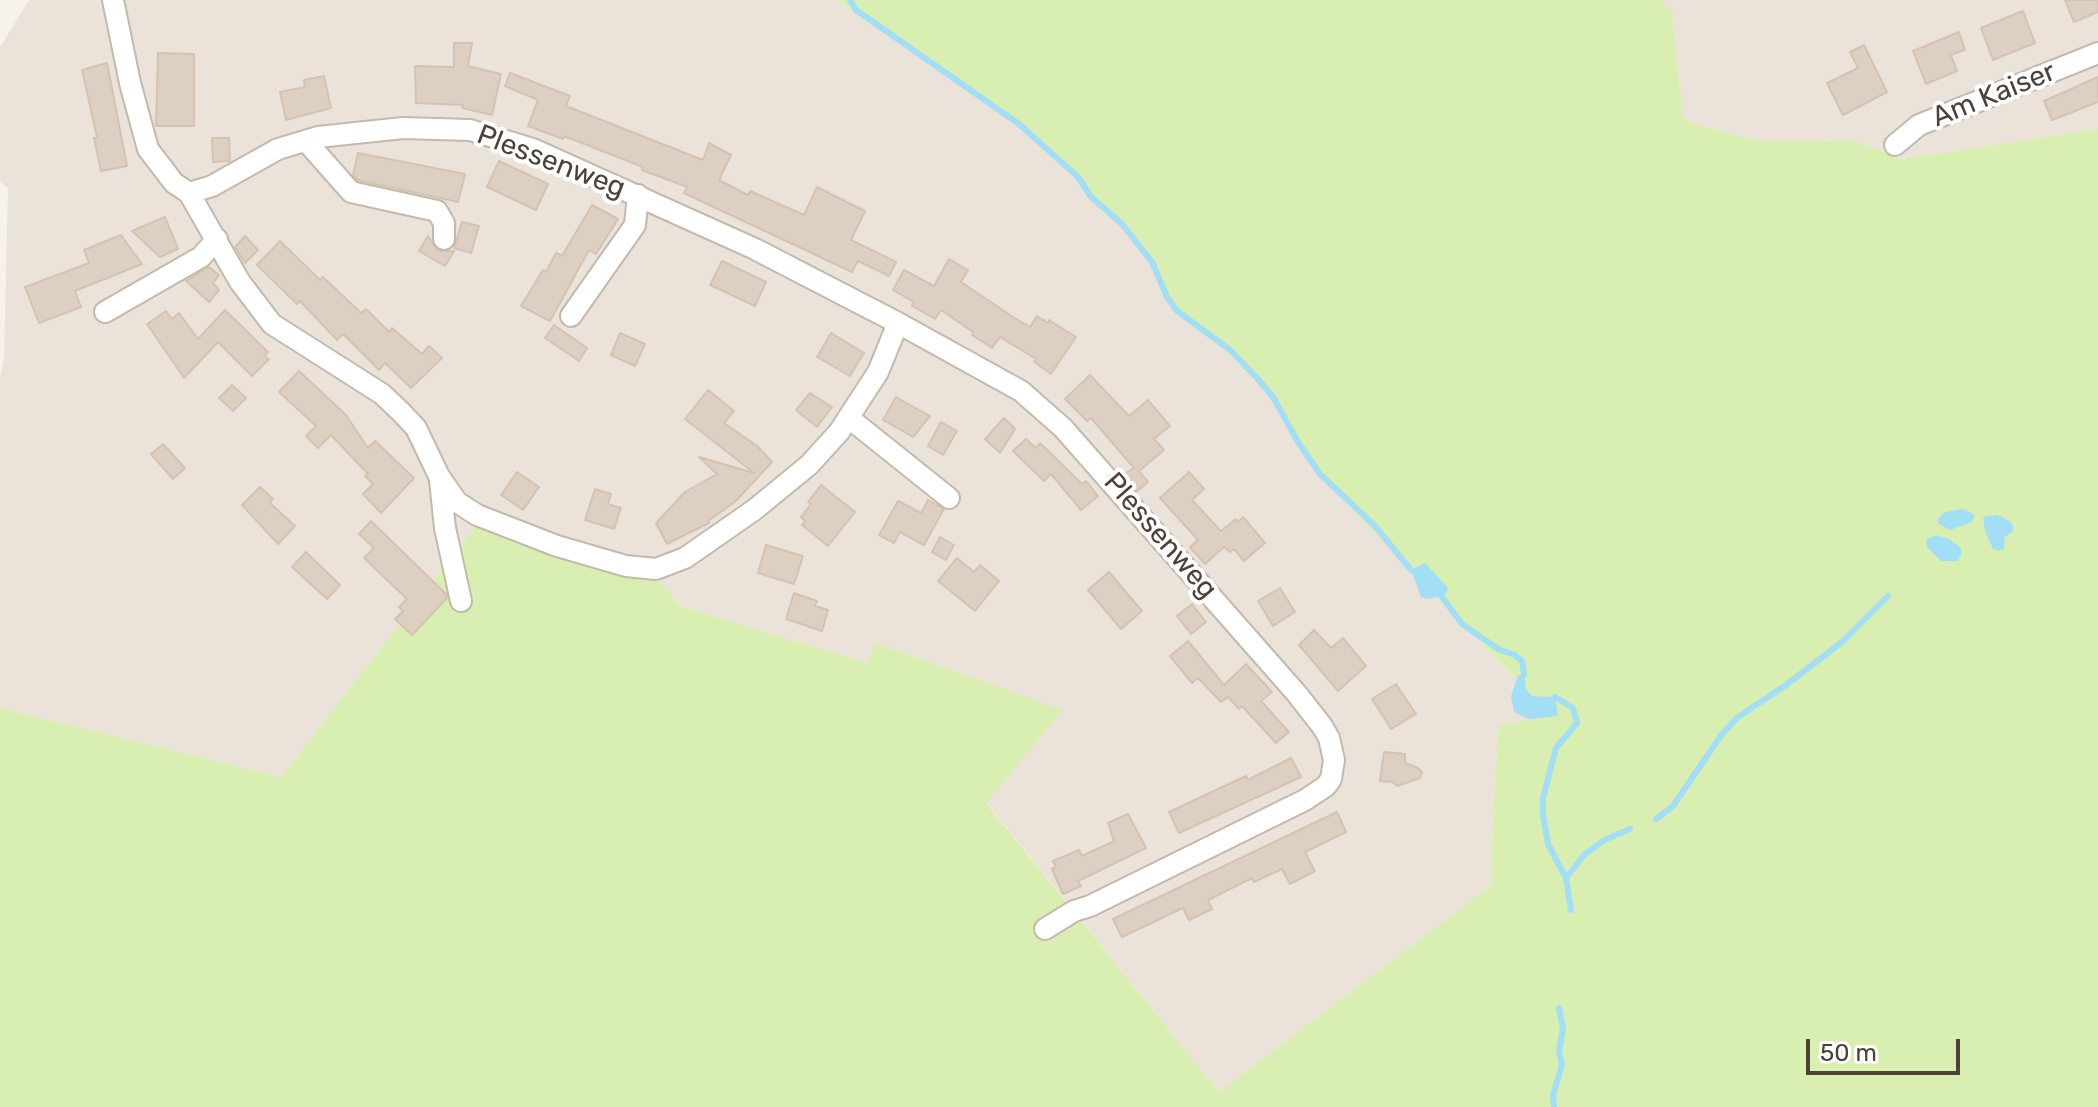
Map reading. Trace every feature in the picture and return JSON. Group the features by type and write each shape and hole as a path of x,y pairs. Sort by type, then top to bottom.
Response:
{"street":[{"path":"113,0 130,83 148,149 174,183 189,193 240,282 272,324 382,394 416,428 439,476 457,502 477,515 557,546 626,566 656,569 685,558 754,510 809,465 849,418 878,372 898,323"},
{"name":"Am Kaiser","path":"1895,145 1919,125 2098,53"},
{"name":"Plessenweg","path":"189,193 212,186 278,149 306,141 367,130 470,130 533,149 755,249 1021,391 1063,428 1297,694 1322,726 1334,760 1331,779 1326,786 1305,800 1090,906 1074,911 1045,929"},
{"path":"306,141 351,192 437,211 444,223 444,239"},
{"name":"Plessenweg","path":"571,316 635,225 638,195"},
{"path":"105,312 201,257 217,239"},
{"path":"849,418 949,498"},
{"path":"439,476 445,528 461,601"}],"shaded area":[{"path":"29,0 837,0 1019,126 1077,178 1089,198 1121,224 1151,263 1175,312 1229,353 1269,397 1318,474 1552,716 1498,727 1490,886 1219,1092 986,802 1062,711 877,643 867,663 680,606 656,577 479,522 281,777 0,708 0,377 4,358 8,188 0,182 0,47"},
{"path":"1660,0 2098,0 2098,129 1901,159 1856,141 1756,140 1704,127 1683,119 1672,10"}],"green space":[{"path":"837,0 1660,0 1672,10 1683,119 1704,127 1756,140 1856,141 1901,159 2098,129 2098,1107 0,1107 0,708 281,777 479,522 656,577 680,606 867,663 876,643 1063,710 986,803 1219,1092 1490,886 1498,726 1551,715 1318,474 1269,397 1229,353 1175,312 1151,262 1121,224 1089,198 1077,178 1019,126"}],"water":[{"path":"1964,509 1975,515 1972,522 1950,530 1938,523 1938,518 1945,512"},
{"path":"1997,515 2010,521 2013,526 2013,531 2005,537 2004,549 1999,551 1993,549 1983,517"},
{"path":"1936,535 1960,547 1962,552 1958,561 1941,561 1927,547 1926,540"},
{"path":"1425,563 1448,588 1445,595 1428,599 1421,597 1411,570"},
{"path":"1518,675 1524,675 1526,689 1532,696 1555,697 1558,716 1529,719 1514,712 1511,696"}],"building":[{"path":"2065,0 2098,0 2098,12 2074,22"},
{"path":"2023,11 2035,43 1993,60 1981,28"},
{"path":"1959,32 1965,50 1951,55 1957,71 1926,84 1913,51"},
{"path":"454,43 472,43 468,66 501,74 492,115 462,108 463,105 416,103 415,66 454,67"},
{"path":"1864,45 1887,92 1843,115 1827,83 1858,68 1850,52"},
{"path":"158,53 194,54 194,126 156,126"},
{"path":"107,63 127,166 101,171 82,70"},
{"path":"510,73 570,96 566,106 703,160 709,143 731,155 719,180 748,195 750,191 804,215 817,187 865,211 851,240 896,262 889,276 858,261 852,272 684,193 687,187 642,170 643,167 564,136 563,139 528,126 538,100 505,86"},
{"path":"324,76 331,108 286,120 280,92 305,87 304,80"},
{"path":"2098,77 2098,102 2052,120 2044,101"},
{"path":"212,138 229,138 230,161 213,162"},
{"path":"358,153 465,174 458,202 358,180 353,175"},
{"path":"499,161 548,184 536,210 487,187"},
{"path":"592,205 618,219 596,254 589,250 550,321 521,306 556,253 562,256"},
{"path":"165,217 178,249 160,257 132,231"},
{"path":"462,222 479,226 471,253 454,248"},
{"path":"121,235 142,264 75,291 81,307 39,323 25,287 89,263 84,250"},
{"path":"245,236 258,250 245,263 235,247"},
{"path":"428,236 438,251 454,251 445,266 419,251"},
{"path":"280,241 320,280 323,277 361,313 366,309 389,332 392,328 422,354 429,346 442,358 411,388 385,363 379,370 343,334 337,340 300,301 297,304 257,265"},
{"path":"949,259 968,270 961,282 1013,317 1030,327 1037,316 1076,337 1051,374 1034,362 1036,359 1000,337 992,348 941,310 935,319 893,290 904,270 934,286"},
{"path":"722,261 766,282 755,306 710,285"},
{"path":"209,267 219,275 213,283 219,290 209,302 186,281"},
{"path":"225,310 268,352 264,356 269,359 252,376 218,342 184,378 147,324 166,311 172,319 179,313 198,339"},
{"path":"554,325 587,348 579,361 545,338"},
{"path":"620,333 645,344 635,366 611,355"},
{"path":"831,333 864,353 850,376 817,357"},
{"path":"299,371 346,415 368,448 375,441 414,478 381,513 363,494 373,484 365,476 368,474 331,435 318,448 306,436 316,426 279,392"},
{"path":"1090,375 1129,416 1148,400 1170,426 1154,439 1164,450 1139,471 1148,482 1136,492 1122,475 1134,468 1091,418 1087,421 1065,399"},
{"path":"232,385 246,398 233,411 219,398"},
{"path":"708,390 734,411 724,423 757,446 772,462 735,502 709,523 667,544 656,523 685,492 717,474 699,457 754,473 685,419"},
{"path":"810,393 832,407 817,427 796,410"},
{"path":"896,397 930,416 913,437 883,420"},
{"path":"1004,418 1015,429 1000,453 985,439"},
{"path":"941,422 957,431 943,455 928,446"},
{"path":"1026,439 1036,448 1040,443 1082,484 1086,481 1098,496 1081,510 1051,474 1044,481 1013,451"},
{"path":"163,444 185,468 173,479 151,454"},
{"path":"517,472 539,487 523,510 501,495"},
{"path":"1189,472 1204,489 1192,500 1221,531 1243,517 1265,543 1244,561 1234,549 1230,552 1224,547 1205,564 1190,547 1198,540 1160,498"},
{"path":"821,485 855,512 828,546 802,525 805,521 801,517"},
{"path":"260,487 273,499 270,503 295,526 278,544 242,505"},
{"path":"595,489 611,494 608,504 621,508 614,529 585,520"},
{"path":"928,500 944,509 924,545 900,532 894,543 879,535 898,501 921,513"},
{"path":"371,521 446,594 447,598 412,635 395,619 403,611 399,607 407,599 364,558 374,548 359,534"},
{"path":"940,537 954,545 946,560 932,552"},
{"path":"766,545 803,556 794,584 758,573"},
{"path":"306,552 340,585 327,599 292,567"},
{"path":"957,558 974,572 980,565 999,581 975,611 938,581"},
{"path":"1109,572 1142,611 1121,629 1088,590"},
{"path":"1280,588 1295,612 1273,626 1258,601"},
{"path":"794,593 817,601 815,606 828,610 822,631 786,619"},
{"path":"1192,604 1206,622 1191,634 1177,616"},
{"path":"1314,630 1331,648 1343,638 1366,666 1338,691 1299,645"},
{"path":"1188,641 1224,685 1246,664 1272,692 1261,701 1289,732 1276,743 1242,706 1239,709 1228,697 1221,702 1198,678 1192,683 1170,656"},
{"path":"1396,684 1416,714 1391,729 1372,699"},
{"path":"1384,752 1405,754 1405,763 1422,772 1420,778 1397,786 1393,782 1380,781"},
{"path":"1291,758 1301,777 1179,833 1169,812 1246,776 1248,780"},
{"path":"1337,812 1346,832 1305,852 1315,871 1290,884 1282,869 1254,882 1252,878 1208,900 1212,909 1189,920 1183,908 1122,937 1113,919"},
{"path":"1128,814 1146,848 1078,881 1081,886 1063,894 1052,869 1056,867 1053,861 1079,850 1082,856 1114,841 1108,823"}],"waterway":[{"path":"850,0 856,10 1019,124 1078,177 1091,197 1122,224 1152,262 1176,310 1230,350 1257,378 1273,397 1320,474 1374,525 1411,570"},
{"path":"1656,819 1673,806 1722,734 1738,717 1842,642 1888,596"},
{"path":"1442,597 1462,624 1522,661 1524,675"},
{"path":"1555,697 1573,708 1577,723 1556,748 1543,798 1543,815 1548,844 1566,878 1571,910"},
{"path":"1566,878 1584,855 1604,840 1630,829"},
{"path":"1554,1107 1553,1095 1562,1065 1559,1051 1563,1028 1559,1008"}]}
